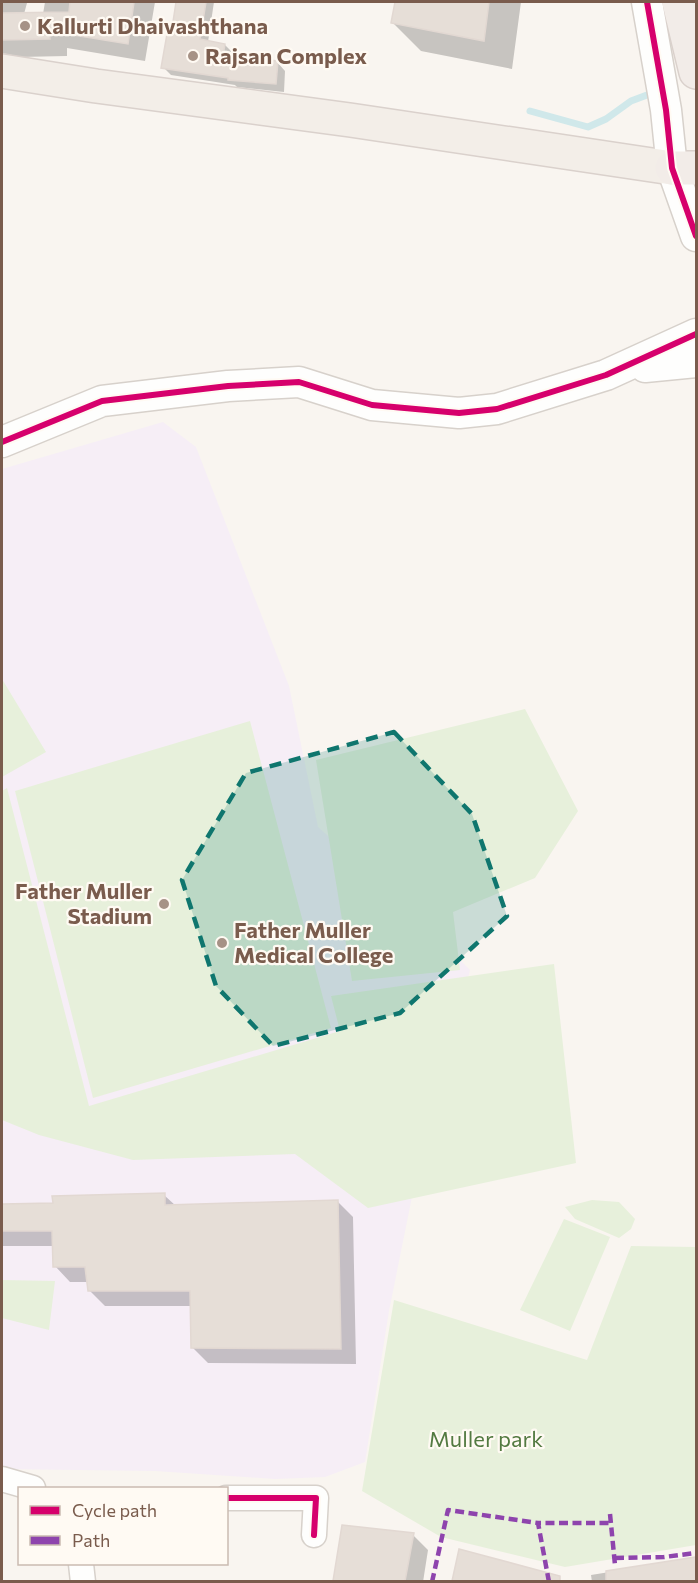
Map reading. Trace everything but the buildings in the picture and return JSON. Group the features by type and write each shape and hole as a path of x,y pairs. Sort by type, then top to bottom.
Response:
{"highway":[{"path":"679,2 696,72"}],"main road":[{"path":"2,71 684,168"}],"street":[{"path":"647,2 666,110 684,168 696,236"},
{"path":"606,375 696,334"},
{"path":"2,442 102,401 228,386 298,382 372,405 459,413 497,409 606,375 645,367 696,362"},
{"path":"2,1479 30,1487"},
{"path":"228,1498 316,1498 314,1535"},
{"path":"81,1565 83,1581"}],"highlighted area":[{"path":"394,732 472,814 507,916 400,1013 273,1046 216,986 182,880 246,773"}],"shaded area":[{"name":"Father Muller Medical College","path":"163,422 196,447 289,686 318,827 417,916 470,970 417,1172 389,1311 365,1462 325,1477 275,1479 155,1471 2,1469 2,469"}],"green space":[{"path":"2,679 46,752 2,777"},
{"path":"525,709 578,811 535,878 453,912 460,970 352,981 316,760"},
{"path":"250,721 331,1028 93,1098 15,791"},
{"path":"7,788 89,1106 340,1031 331,996 554,964 576,1163 368,1208 295,1154 133,1160 39,1135 2,1120 2,791"},
{"path":"592,1200 619,1202 635,1219 631,1229 619,1238 575,1219 565,1207"},
{"path":"564,1219 610,1237 570,1331 520,1310"},
{"name":"Muller park","path":"631,1246 696,1247 696,1545 565,1567 441,1537 362,1491 394,1300 587,1360"},
{"path":"2,1280 55,1281 49,1330 2,1318"}],"waterway":[{"path":"530,111 588,127 606,119 631,101 647,95"}],"marked path":[{"path":"432,1582 448,1510 538,1523"},
{"path":"610,1514 615,1565"},
{"path":"549,1582 538,1523 610,1523"},
{"path":"615,1558 664,1557 696,1553"}],"cycle path":[{"path":"647,2 666,110 672,168 696,236"},
{"path":"2,442 102,401 228,386 299,382 372,405 459,413 497,409 606,375 696,334"},
{"path":"228,1498 316,1498 314,1535"}],"place":[{"name":"Kallurti Dhaivashthana","path":"25,26"},
{"name":"Rajsan Complex","path":"193,56"},
{"name":"Father Muller Stadium","path":"164,904"},
{"name":"Father Muller Medical College","path":"222,943"}]}
